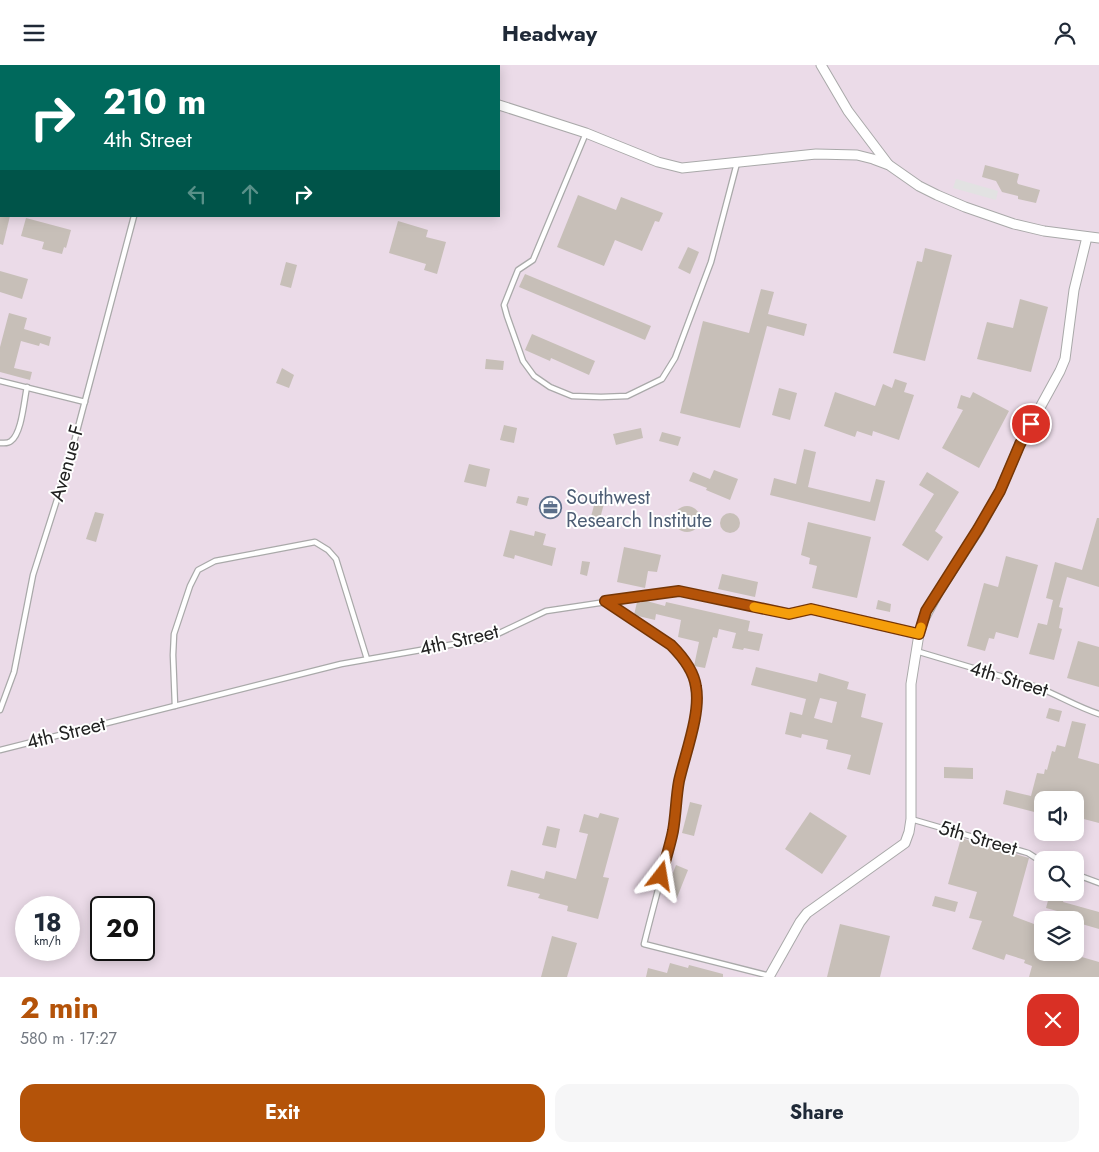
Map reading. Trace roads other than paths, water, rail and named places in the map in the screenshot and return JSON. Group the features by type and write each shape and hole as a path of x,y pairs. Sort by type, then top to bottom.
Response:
{"street":[{"path":"821,65 848,111 889,165 918,186 965,207 1014,224 1044,231 1099,238"},
{"path":"500,105 586,133 658,162 682,167 816,154 865,157 889,165"},
{"path":"769,976 807,913 905,843 911,819 911,684 919,634 926,611 991,506 1006,478 1020,444 1060,371 1065,359 1074,290 1087,237"}],"lane":[{"path":"586,133 533,260 518,270 504,305 524,361 529,369 550,387 572,395 627,396 662,379 675,358 710,263 737,163"},
{"name":"Avenue F","path":"0,710 14,673 33,575 68,465 134,217"},
{"path":"0,381 85,402"},
{"path":"0,443 7,443 13,440 18,431 27,387"},
{"path":"175,706 174,635 190,586 198,571 215,561 316,543 328,550 336,559 367,659"},
{"name":"4th Street","path":"0,750 341,664 488,638 546,611 679,591 789,614 811,609 919,634"},
{"path":"605,601 678,651 692,672 696,685 697,698 691,734 679,783 673,831 644,944 769,976"},
{"name":"4th Street","path":"916,651 1037,687 1056,694 1081,709 1099,714"},
{"name":"5th Street","path":"911,819 1028,853 1034,857"},
{"path":"1084,877 1099,883"}],"place":[{"name":"Southwest Research Institute","path":"550,508"}]}
